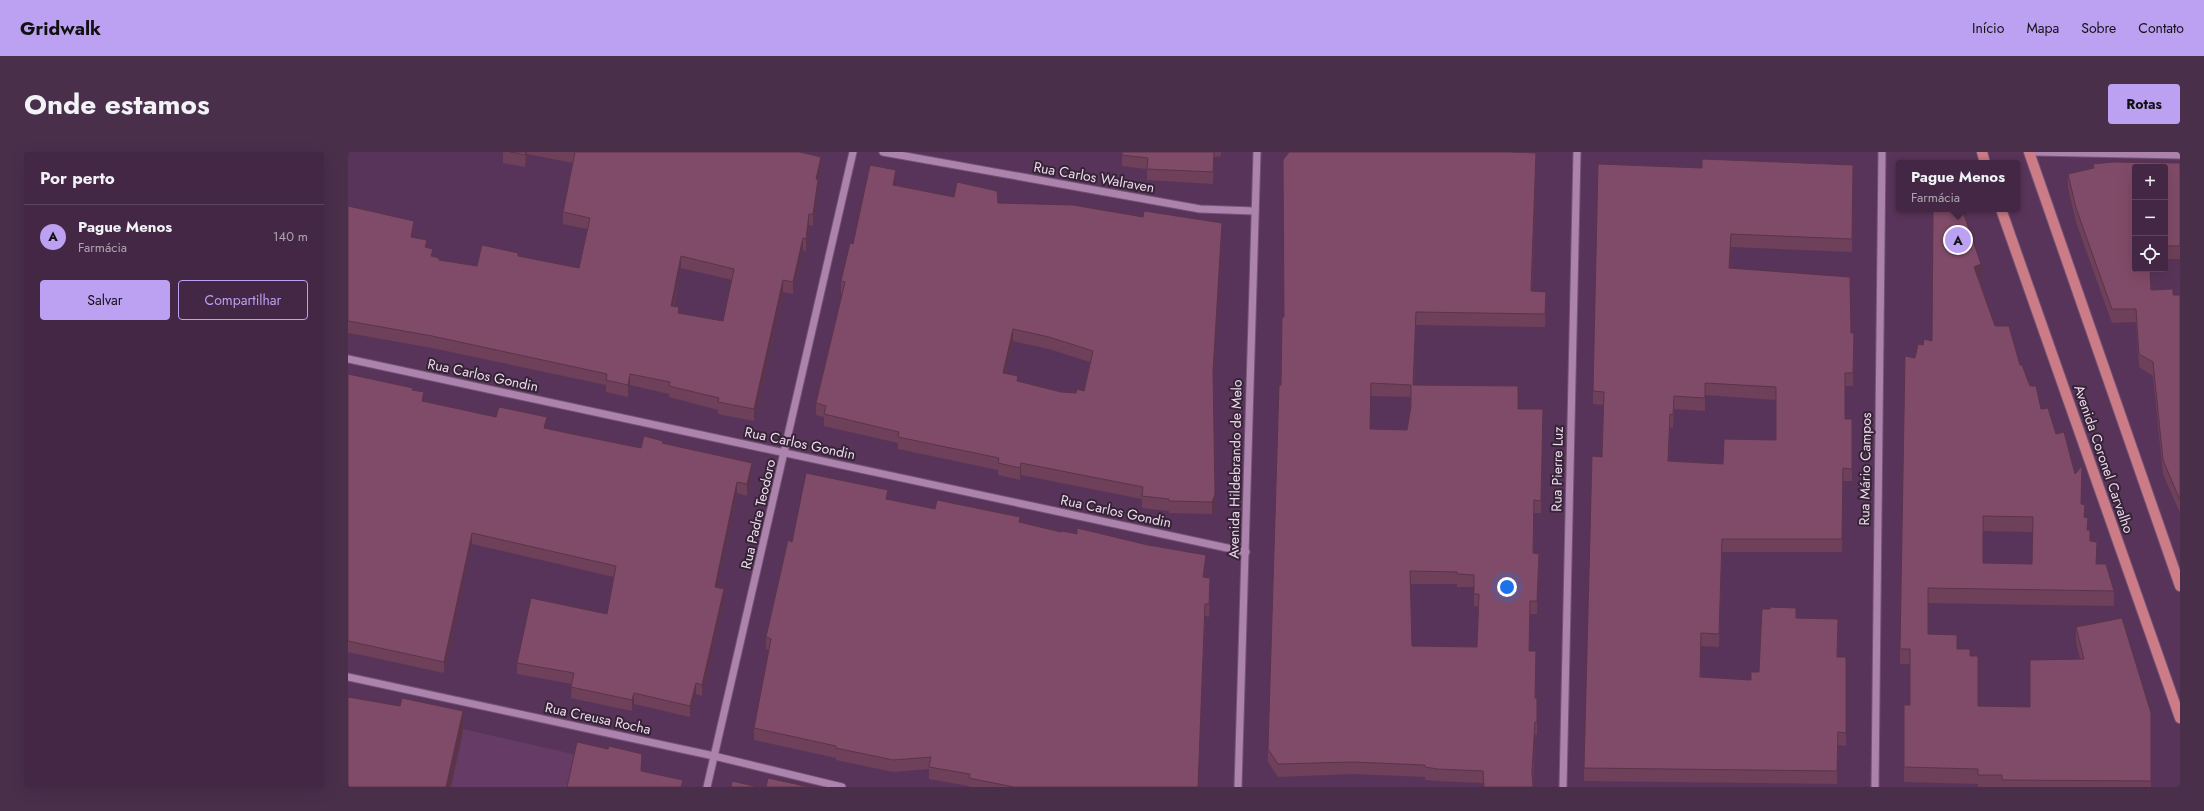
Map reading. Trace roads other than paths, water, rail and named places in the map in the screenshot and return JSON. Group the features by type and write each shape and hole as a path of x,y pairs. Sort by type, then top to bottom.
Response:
{"main road":[{"path":"2029,152 2180,586"},
{"name":"Avenida Coronel Carvalho","path":"2002,212 2180,718"}],"street":[{"name":"Rua Padre Teodoro","path":"707,787 853,152"},
{"name":"Rua Carlos Walraven","path":"883,152 1200,209 1254,211"},
{"name":"Avenida Hildebrando de Melo","path":"1238,787 1246,552 1254,211 1257,152"},
{"name":"Rua Pierre Luz","path":"1563,787 1577,152"},
{"name":"Rua Mário Campos","path":"1875,787 1882,152"},
{"path":"2034,152 2180,155"},
{"name":"Rua Carlos Gondin","path":"348,359 1246,552"},
{"name":"Rua Creusa Rocha","path":"348,677 714,756 842,787"}],"place":[{"name":"Pague Menos","path":"1958,240"}]}
